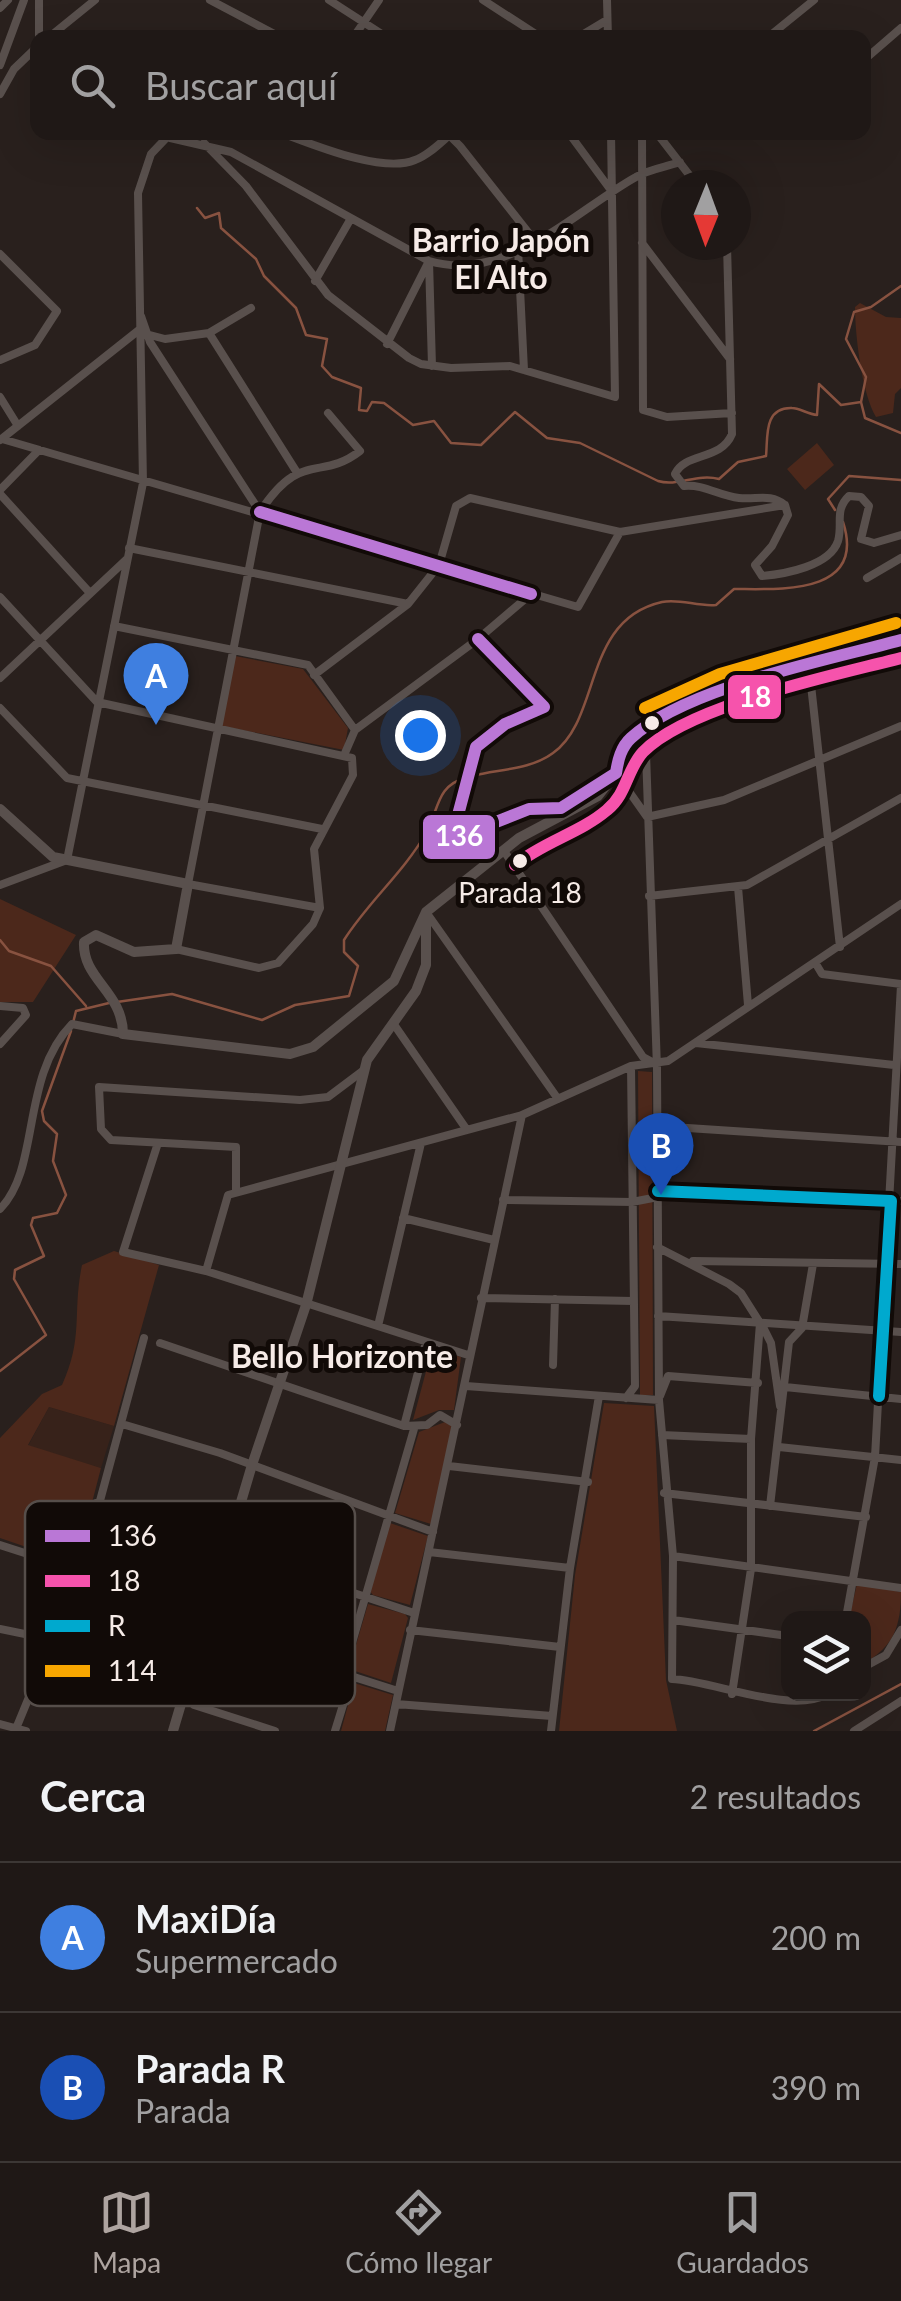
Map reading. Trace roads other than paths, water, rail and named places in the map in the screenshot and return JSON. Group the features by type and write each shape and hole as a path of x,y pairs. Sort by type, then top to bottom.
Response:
{"street":[{"path":"0,8 8,0"},
{"path":"0,64 24,0"},
{"path":"38,0 40,30"},
{"path":"58,30 95,0"},
{"path":"210,0 267,30"},
{"path":"329,0 376,30"},
{"path":"358,30 379,0"},
{"path":"483,0 530,30"},
{"path":"607,0 608,30"},
{"path":"776,30 814,0"},
{"path":"590,30 607,20"},
{"path":"871,54 901,28"},
{"path":"1,90 30,52"},
{"path":"67,860 143,483 138,193 151,154 164,140"},
{"path":"190,140 231,152 429,262 469,266 535,241 640,174 680,162"},
{"path":"308,140 353,156 398,164 423,156 443,140"},
{"path":"456,140 535,241"},
{"path":"574,140 612,193"},
{"path":"204,143 246,186 316,281 388,344 421,364 498,365 616,396 611,140"},
{"path":"642,140 643,410 667,418 732,413"},
{"path":"662,140 686,170"},
{"path":"316,281 350,220"},
{"path":"641,242 730,359"},
{"path":"518,248 524,370"},
{"path":"0,254 57,311 35,345 0,360"},
{"path":"727,260 732,434 723,449 685,462 675,474 684,486 702,486 739,498 766,496 786,505"},
{"path":"388,344 429,262"},
{"path":"429,262 432,366"},
{"path":"142,332 158,339 210,333 252,308"},
{"path":"1,439 142,332"},
{"path":"142,332 260,512"},
{"path":"210,333 296,471"},
{"path":"0,397 18,426"},
{"path":"176,948 260,512 276,488 296,471 360,451 328,413"},
{"path":"1,439 578,607 620,532"},
{"path":"39,449 0,492 90,593"},
{"path":"786,505 788,515 772,546 755,565 758,574 793,571 830,553 838,542 840,507 849,496 861,497 869,506 861,539 874,543 901,536"},
{"path":"314,676 408,604 439,566 456,506 470,498 620,532 786,505"},
{"path":"129,548 408,604"},
{"path":"867,578 901,558"},
{"path":"0,678 126,559"},
{"path":"345,753 355,730 478,639 531,594"},
{"path":"0,597 97,702 345,753 355,765 354,774 322,830 313,861 320,908 313,924 278,963 268,967 176,948 149,954 96,935 88,937 83,947 86,964 123,1014 123,1034"},
{"path":"114,626 308,665 355,730"},
{"path":"478,639 544,706 505,724 476,746 471,782 456,825 458,837 464,838 495,820 529,809 561,808 616,773"},
{"path":"0,1209 16,1187 33,1096 62,1035 72,1024 274,1054 302,1052 380,995 403,968 426,912 533,830 598,796 616,773 622,749 652,724 725,691 901,640"},
{"path":"809,667 840,947"},
{"path":"0,708 67,778 322,830"},
{"path":"652,724 646,753 657,1126 659,1400 664,1492 673,1556 672,1679 732,1694 781,1698"},
{"path":"647,817 724,800 901,726"},
{"path":"616,773 647,817"},
{"path":"649,896 738,887 901,798"},
{"path":"0,809 43,851 67,860 320,908"},
{"path":"504,851 643,1057 655,1066"},
{"path":"0,885 67,860"},
{"path":"738,887 748,1005"},
{"path":"206,1271 228,1195 343,1167 522,1115 631,1066 655,1066 668,1061 901,904"},
{"path":"242,1501 306,1306 364,1070 416,992 426,966 426,912"},
{"path":"426,912 558,1099"},
{"path":"816,964 822,974 901,985 894,1065 896,1201 876,1458 847,1611"},
{"path":"0,1006 23,1008 22,1024 0,1044"},
{"path":"393,1023 466,1130"},
{"path":"696,1042 894,1065"},
{"path":"626,1398 635,1386 631,1066"},
{"path":"236,1192 236,1147 157,1146 105,1136 99,1087 300,1100 328,1097 364,1070"},
{"path":"390,1731 522,1115"},
{"path":"657,1126 896,1141"},
{"path":"378,1326 421,1144"},
{"path":"157,1146 123,1252 206,1271 468,1355"},
{"path":"503,1200 632,1202 658,1194 896,1201"},
{"path":"403,1218 494,1240"},
{"path":"658,1247 741,1293 771,1343 782,1420"},
{"path":"689,1261 901,1264"},
{"path":"770,1506 789,1342 802,1328 813,1264"},
{"path":"481,1298 632,1301"},
{"path":"553,1364 554,1299"},
{"path":"658,1316 901,1332"},
{"path":"732,1694 751,1569 751,1439 760,1323"},
{"path":"97,1501 144,1338"},
{"path":"355,1645 410,1427 426,1342"},
{"path":"160,1343 410,1427 440,1415 457,1424"},
{"path":"659,1400 668,1376 758,1383"},
{"path":"466,1386 659,1400"},
{"path":"785,1387 901,1399"},
{"path":"550,1731 570,1568 588,1482 599,1396"},
{"path":"122,1424 349,1501"},
{"path":"662,1435 751,1439"},
{"path":"778,1447 901,1460"},
{"path":"449,1466 588,1482"},
{"path":"664,1492 866,1517"},
{"path":"355,1503 433,1532"},
{"path":"0,1545 25,1553"},
{"path":"429,1552 570,1568"},
{"path":"673,1556 901,1588"},
{"path":"355,1593 414,1613"},
{"path":"673,1620 781,1635"},
{"path":"0,1629 25,1634"},
{"path":"410,1630 560,1647"},
{"path":"871,1664 886,1656 901,1630"},
{"path":"355,1677 398,1691"},
{"path":"854,1731 901,1701"},
{"path":"396,1704 552,1716"},
{"path":"0,1724 19,1730 28,1706"},
{"path":"173,1731 181,1706"},
{"path":"196,1706 243,1726 275,1731"},
{"path":"335,1731 341,1706"}],"waterway":[{"path":"197,208 205,218 219,213 221,228 256,259 264,276 296,308 306,335 327,339 322,366 332,377 361,388 359,410 367,411 372,402 384,403 413,425 434,421 451,443 481,445 515,412 547,438 580,443 658,481 719,479 738,462 766,456 769,425 776,413 792,408 817,415 819,384 841,405 861,402"},
{"path":"901,286 871,307 854,312 846,339 866,377 861,402 865,418 901,433"},
{"path":"835,510 828,499 849,476 901,480"},
{"path":"472,776 524,766 553,753 579,717 605,648 618,628 636,612 668,601 716,605 734,589 794,587 831,576 842,564 847,546 843,522"},
{"path":"117,1002 172,994 262,1020 295,1005 349,996 358,966 344,952 344,940 417,847 443,793 465,778"},
{"path":"0,940 9,951 51,966 86,1006"},
{"path":"73,1023 76,1011 109,1003"},
{"path":"0,1371 46,1335 14,1279 15,1270 44,1256 31,1225 33,1218 57,1213 66,1195 53,1161 57,1134 44,1121 42,1111 71,1031"},
{"path":"814,1731 901,1684"}],"place":[{"name":"MaxiDía","path":"156,725"},
{"name":"Parada 18","path":"520,861"},
{"name":"Parada R","path":"661,1195"}],"district":[{"name":"Barrio Japón El Alto","path":"501,258"},
{"name":"Bello Horizonte","path":"342,1355"}]}
